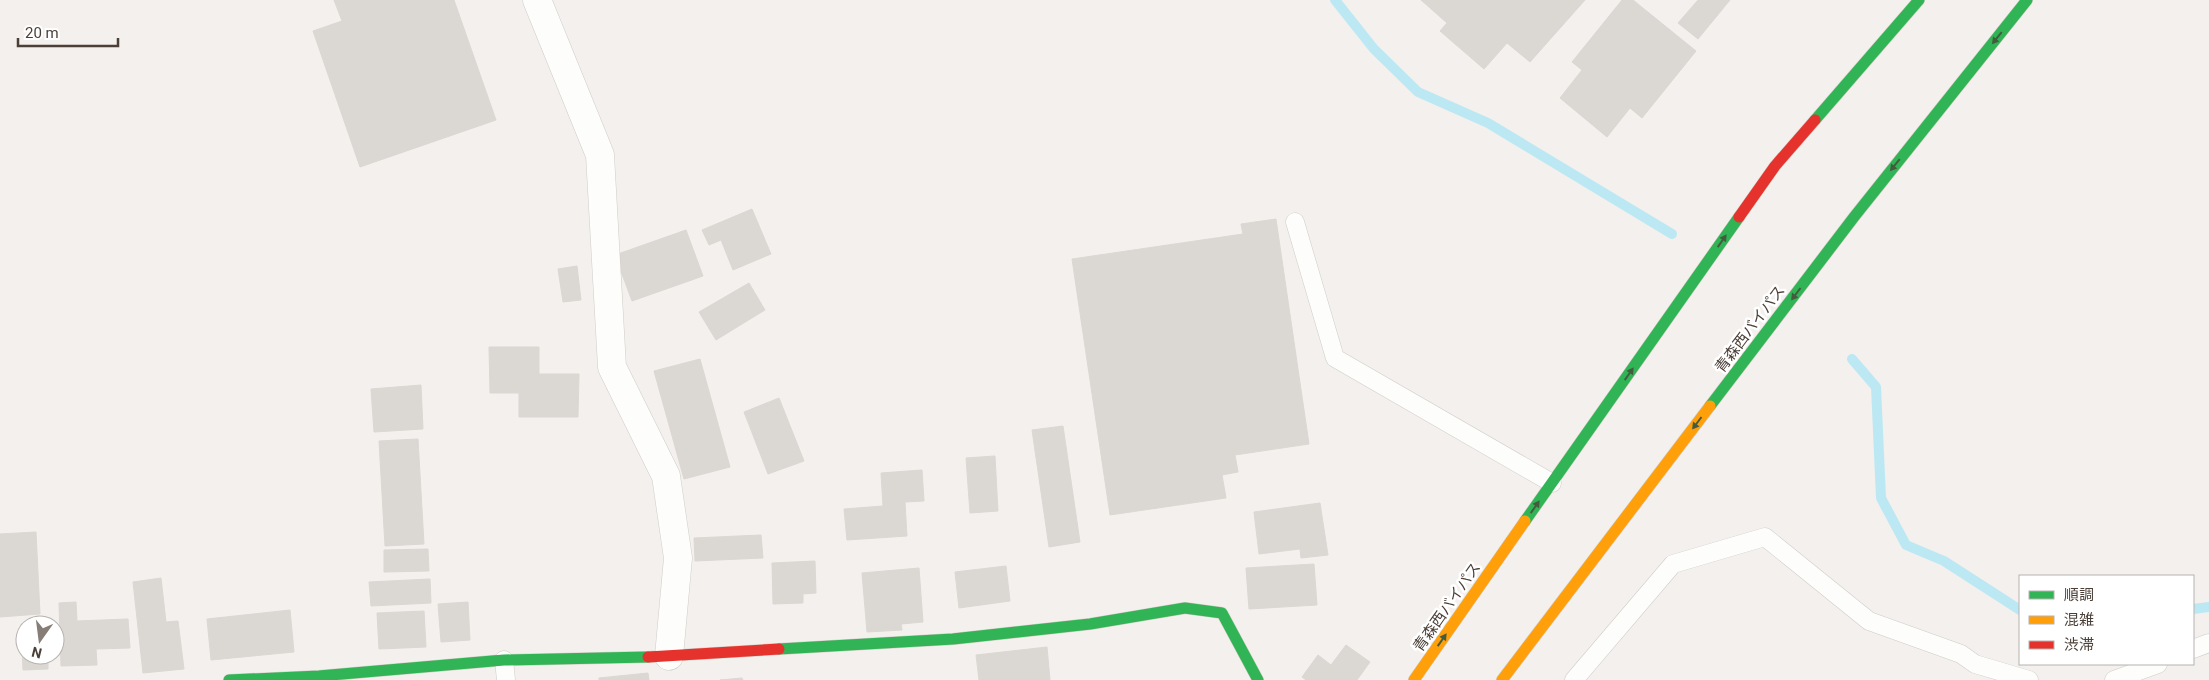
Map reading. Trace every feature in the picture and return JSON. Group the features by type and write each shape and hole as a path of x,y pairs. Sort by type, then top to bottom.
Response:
{"main road":[{"name":"青森西バイパス","path":"1414,680 1774,166 1919,0"},
{"name":"青森西バイパス","path":"1502,680 1854,217 2027,0"},
{"path":"229,680 319,676 504,660 669,656 953,640 1090,624 1185,608 1222,613 1258,680"}],"street":[{"path":"537,0 600,155 612,367 666,476 678,558 669,656"}],"lane":[{"path":"1295,222 1335,358 1552,484"},
{"path":"1574,680 1673,564 1765,537 1870,621 1961,654 1975,664 2029,680"},
{"path":"2194,649 2209,643"},
{"path":"504,660 506,680"},
{"path":"2114,680 2155,665"}],"building":[{"path":"334,0 454,0 496,120 360,167 313,31 342,21"},
{"path":"1421,0 1585,0 1530,62 1507,43 1484,69 1440,31 1447,23"},
{"path":"1622,0 1633,0 1696,51 1642,118 1630,108 1607,137 1560,98 1582,70 1572,62"},
{"path":"1698,0 1730,0 1698,39 1678,23"},
{"path":"752,209 771,254 733,270 721,240 709,245 702,230"},
{"path":"1276,219 1309,444 1235,455 1238,472 1222,475 1226,498 1110,515 1072,259 1243,234 1241,224"},
{"path":"686,230 703,276 632,301 615,255"},
{"path":"577,266 581,300 563,302 558,269"},
{"path":"749,283 765,310 716,340 699,312"},
{"path":"489,347 539,347 539,374 579,374 578,417 519,417 519,393 490,393"},
{"path":"700,359 730,467 684,479 654,371"},
{"path":"421,385 423,429 374,432 371,389"},
{"path":"779,398 804,461 768,474 744,412"},
{"path":"1063,426 1080,542 1049,547 1032,430"},
{"path":"418,439 424,544 385,546 379,441"},
{"path":"995,456 998,511 970,513 966,458"},
{"path":"922,470 924,501 905,502 907,536 847,540 844,509 883,506 881,473"},
{"path":"1320,503 1328,555 1301,558 1300,549 1259,554 1254,512"},
{"path":"36,532 40,614 0,617 0,534"},
{"path":"761,535 763,558 695,561 694,538"},
{"path":"428,549 429,571 384,572 384,550"},
{"path":"815,561 816,593 803,594 803,603 773,604 772,563"},
{"path":"1314,564 1317,605 1249,609 1246,568"},
{"path":"1006,566 1010,601 959,608 955,572"},
{"path":"919,568 923,622 901,624 902,630 867,632 862,573"},
{"path":"161,578 166,622 178,621 184,669 143,673 133,582"},
{"path":"430,579 431,603 371,606 369,582"},
{"path":"76,602 77,621 128,619 130,648 96,649 97,665 61,666 65,665 65,615 59,615 59,603"},
{"path":"468,602 470,640 441,642 438,604"},
{"path":"290,610 294,652 211,660 207,619"},
{"path":"424,611 426,647 379,649 377,613"},
{"path":"1346,645 1370,662 1357,680 1306,680 1302,677 1318,655 1331,665"},
{"path":"1047,647 1050,680 979,680 976,655"},
{"path":"23,665 48,665 48,669 23,670"},
{"path":"648,673 649,680 599,680 599,678"},
{"path":"742,678 743,680 720,680"}],"waterway":[{"path":"1335,0 1374,49 1418,92 1488,123 1672,234"},
{"path":"1852,359 1876,387 1881,498 1906,545 1944,561 2019,609"},
{"path":"2194,609 2209,607"}],"traffic: fast":[{"path":"1815,120 1919,0"},
{"path":"1710,406 1854,217 2027,0"},
{"path":"1525,521 1739,217"},
{"path":"779,649 953,639 1090,624 1185,608 1222,613 1258,680"},
{"path":"229,680 319,676 504,660 648,657"}],"traffic: slow":[{"path":"1502,680 1710,406"},
{"path":"1414,680 1525,521"}],"traffic: jam":[{"path":"1739,217 1775,166 1815,120"},
{"path":"648,657 779,649"}]}
